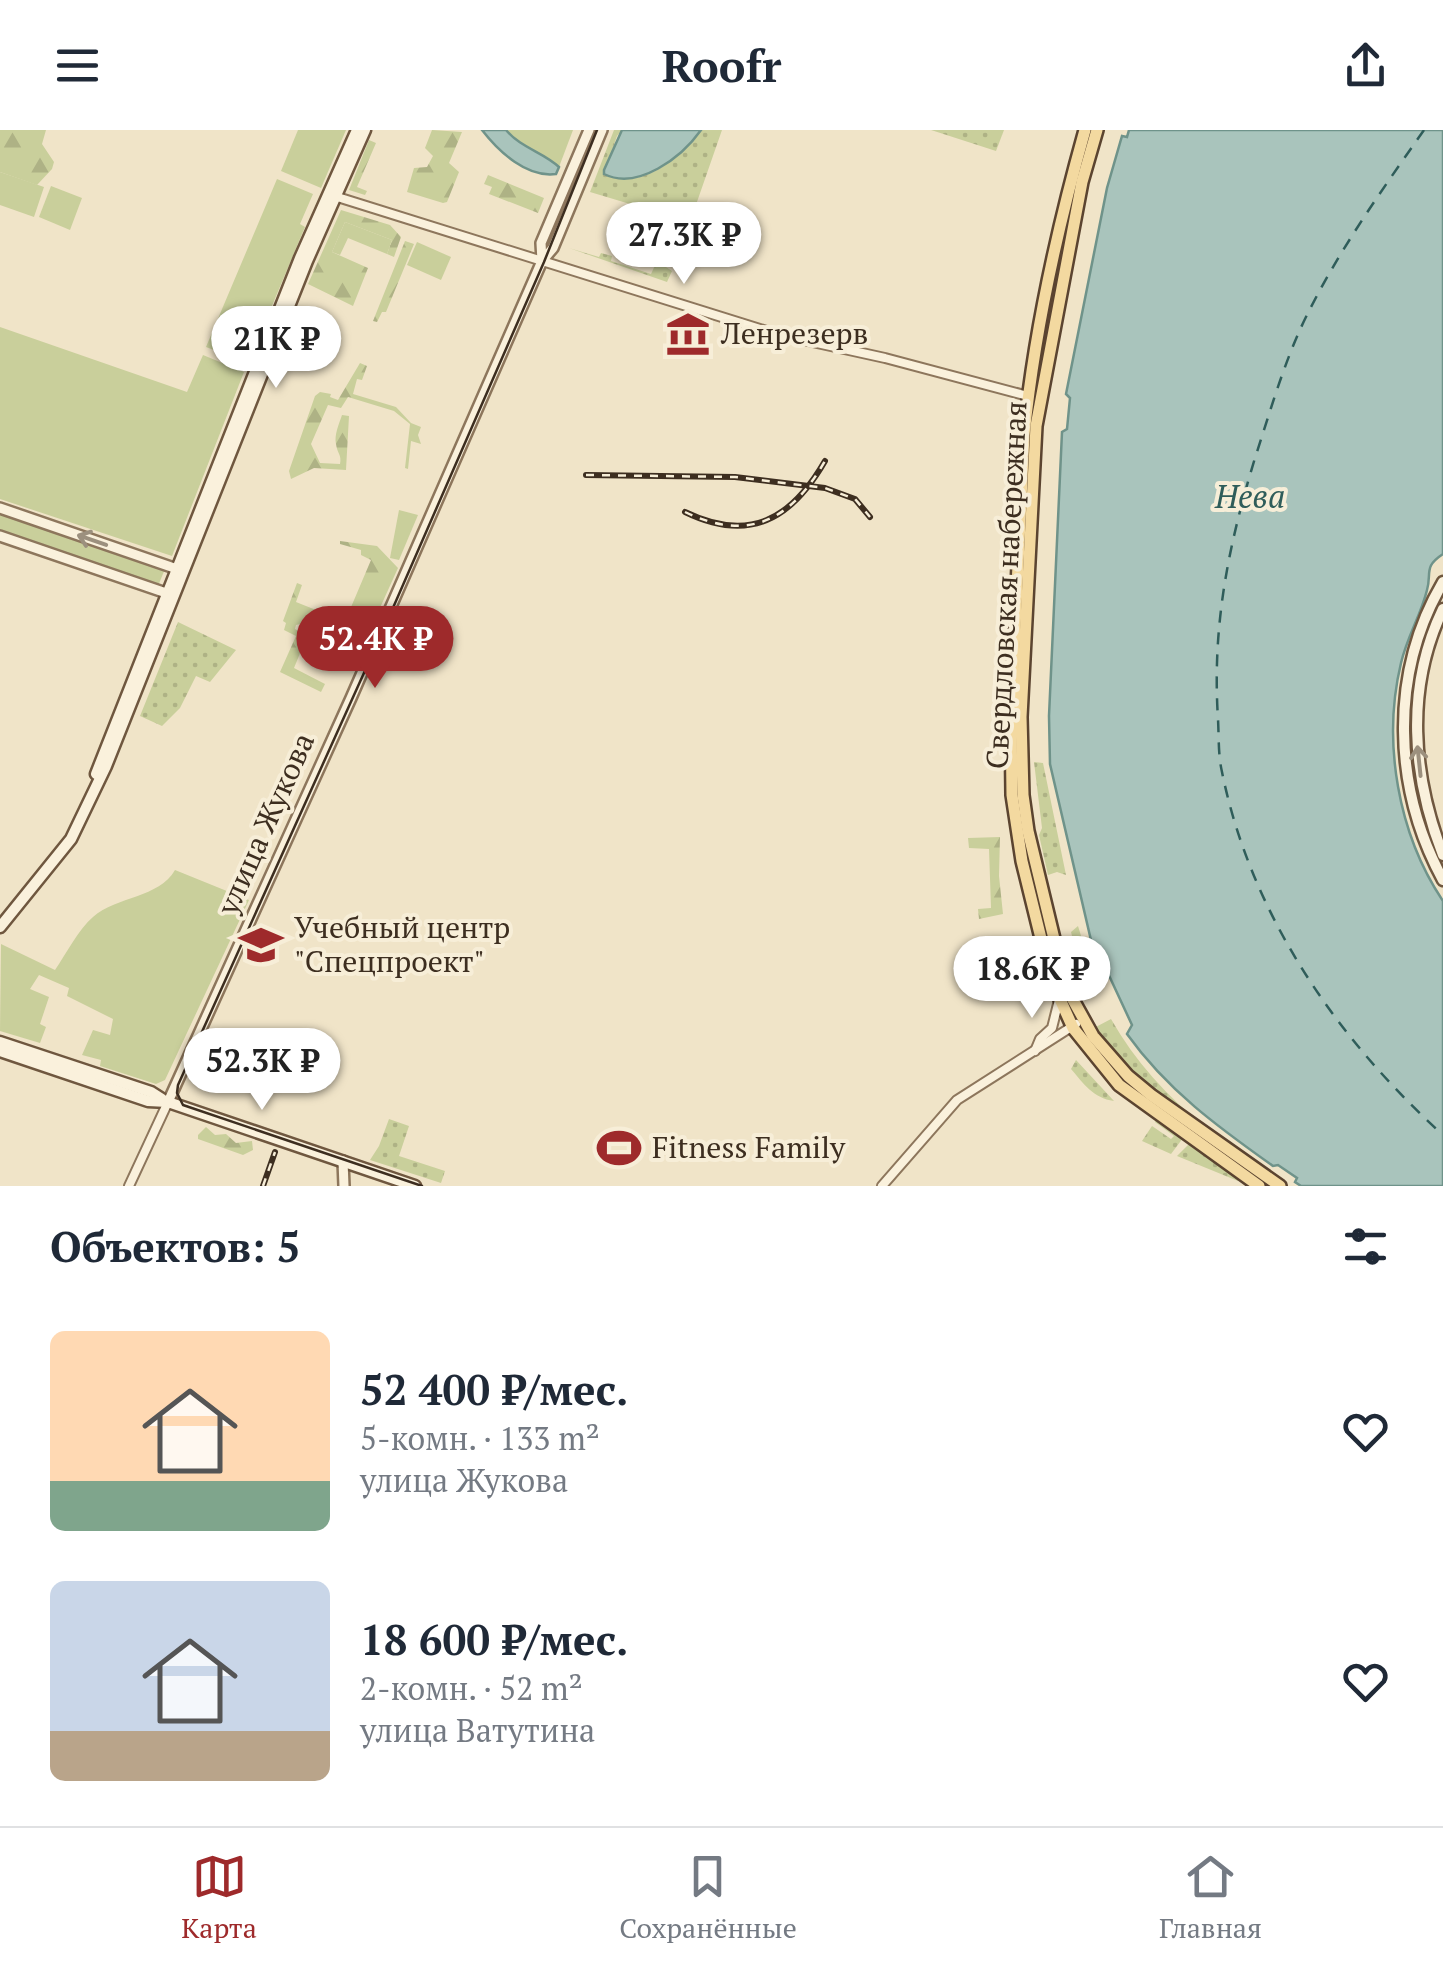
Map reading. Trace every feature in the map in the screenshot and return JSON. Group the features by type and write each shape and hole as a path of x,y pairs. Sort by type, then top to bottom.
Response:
{"main road":[{"path":"0,927 71,839 106,766 170,594 357,130"},
{"path":"332,195 365,130"},
{"name":"Свердловская набережная","path":"1085,130 1068,192 1028,396 1012,700 1012,795 1022,861 1059,1000 1128,1076 1280,1186"},
{"name":"Свердловская набережная","path":"1098,130 1082,182 1039,398 1021,717 1028,831 1077,1022 1119,1085 1258,1186"},
{"path":"1443,582 1418,638 1404,721 1412,802 1443,880"},
{"path":"1443,609 1422,670 1416,722 1424,799 1443,855"},
{"path":"0,1042 415,1186"},
{"path":"0,1051 148,1100 168,1102"}],"street":[{"name":"улица Жукова","path":"542,262 541,243 589,130"},
{"name":"улица Жукова","path":"130,1186 346,709 542,262 553,248 602,130"},
{"path":"332,195 776,334 1028,396"},
{"path":"0,508 180,570"},
{"path":"0,536 170,594"},
{"path":"1034,1051 1052,1028 1059,1000"},
{"path":"882,1186 958,1100 1077,1022"},
{"path":"343,1162 344,1186"}],"green space":[{"path":"0,130 46,130 42,144 54,162 37,185 0,172"},
{"path":"298,130 346,130 321,188 281,171"},
{"path":"432,130 462,132 449,163 459,172 447,202 443,203 407,192 414,168 427,167 433,156 425,148"},
{"path":"506,130 573,130 559,167 526,149"},
{"path":"614,130 622,130 604,174 628,179 649,174 669,162 701,130 722,130 690,222 590,192"},
{"path":"931,130 1004,130 996,151"},
{"path":"369,140 376,143 357,187 367,191 365,195 349,190"},
{"path":"0,172 44,187 34,217 0,205"},
{"path":"488,175 544,198 538,213 489,194 492,187 484,184"},
{"path":"277,179 313,194 300,224 305,227 248,363 206,347"},
{"path":"51,186 82,198 70,230 39,217"},
{"path":"341,210 390,225 401,237 394,257 387,254 392,240 345,222 332,252 368,268 353,306 308,284"},
{"path":"345,222 392,240 387,254 348,238 340,255 332,252"},
{"path":"405,241 414,244 386,312 377,322 373,321"},
{"path":"417,242 451,257 441,280 407,265"},
{"path":"569,248 599,257 601,253 612,256 611,261 651,274 657,261 672,271 667,282"},
{"path":"0,327 187,392 203,355 244,372 172,556 0,499"},
{"path":"360,363 367,366 362,380 357,379 353,394 396,407 411,423 421,427 421,444 411,441 408,469 405,468 410,424 394,411 348,397 341,408 328,405 311,444 320,463 340,464 336,433 342,415 349,416 346,470 314,468 291,479 289,471 315,396 320,392 338,400"},
{"path":"399,510 418,515 399,560 390,558"},
{"path":"0,512 165,569 158,586 0,532"},
{"path":"340,541 377,546 398,568 356,661 341,654 330,635 308,622 296,625 295,629 307,636 294,668 325,684 321,692 280,672 296,636 284,630 283,621 297,583 302,585 296,602 343,626 371,560 361,555 361,550"},
{"path":"178,622 236,650 210,682 196,676 180,708 162,726 140,716"},
{"path":"1034,762 1043,763 1066,875 1048,875 1039,835 1042,828"},
{"path":"1000,837 1003,914 979,919 978,909 991,908 989,849 969,848 968,838"},
{"path":"175,870 249,900 165,1080 156,1084 100,1066 101,1060 82,1055 93,1030 110,1035 113,1019 67,996 69,988 39,975 30,989 49,997 40,1024 46,1027 40,1043 0,1031 1,944 55,970 93,917 159,886"},
{"path":"1078,926 1098,991 1089,995 1082,992 1065,938 1072,936"},
{"path":"1111,1019 1153,1078 1204,1129 1133,1077 1092,1029"},
{"path":"1076,1060 1114,1101 1100,1097 1085,1085 1071,1069"},
{"path":"389,1119 409,1126 399,1156 445,1171 441,1183 370,1160"},
{"path":"1156,1120 1183,1138 1171,1154 1142,1141 1152,1126 1171,1139 1174,1136"},
{"path":"206,1127 215,1135 226,1134 236,1143 252,1141 253,1150 243,1155 198,1139"},
{"path":"1190,1143 1240,1178 1238,1181 1177,1156"}],"water":[{"path":"482,130 506,130 559,167 556,174 524,168 505,155"},
{"path":"622,130 701,130 683,151 658,168 645,175 617,178 604,174 604,170"},
{"name":"Нева","path":"1129,130 1443,130 1443,554 1430,567 1424,599 1404,653 1393,724 1405,817 1427,875 1443,901 1443,1186 1301,1186 1295,1182 1297,1178 1278,1165 1273,1166 1213,1122 1159,1073 1127,1034 1132,1025 1106,969 1097,966 1050,764 1049,716 1062,432 1067,429 1070,398 1066,394 1107,188 1122,136 1127,137"}],"ferry route":[{"path":"1424,130 1336,262 1286,363 1255,458 1230,555 1220,619 1217,685 1219,752 1235,825 1277,924 1334,1016 1404,1098 1443,1135"}],"tram line":[{"path":"422,1186 183,1105 178,1085 382,633 544,262 597,130"}],"railway":[{"path":"685,512 729,525 766,520 798,498 825,461"},
{"path":"586,475 735,477 825,488 855,499 870,517"},
{"path":"263,1186 275,1152"}],"place":[{"name":"Ленрезерв","path":"688,334"},
{"name":"Учебный центр \"Спецпроект\"","path":"261,945"},
{"name":"Fitness Family","path":"619,1148"}]}
